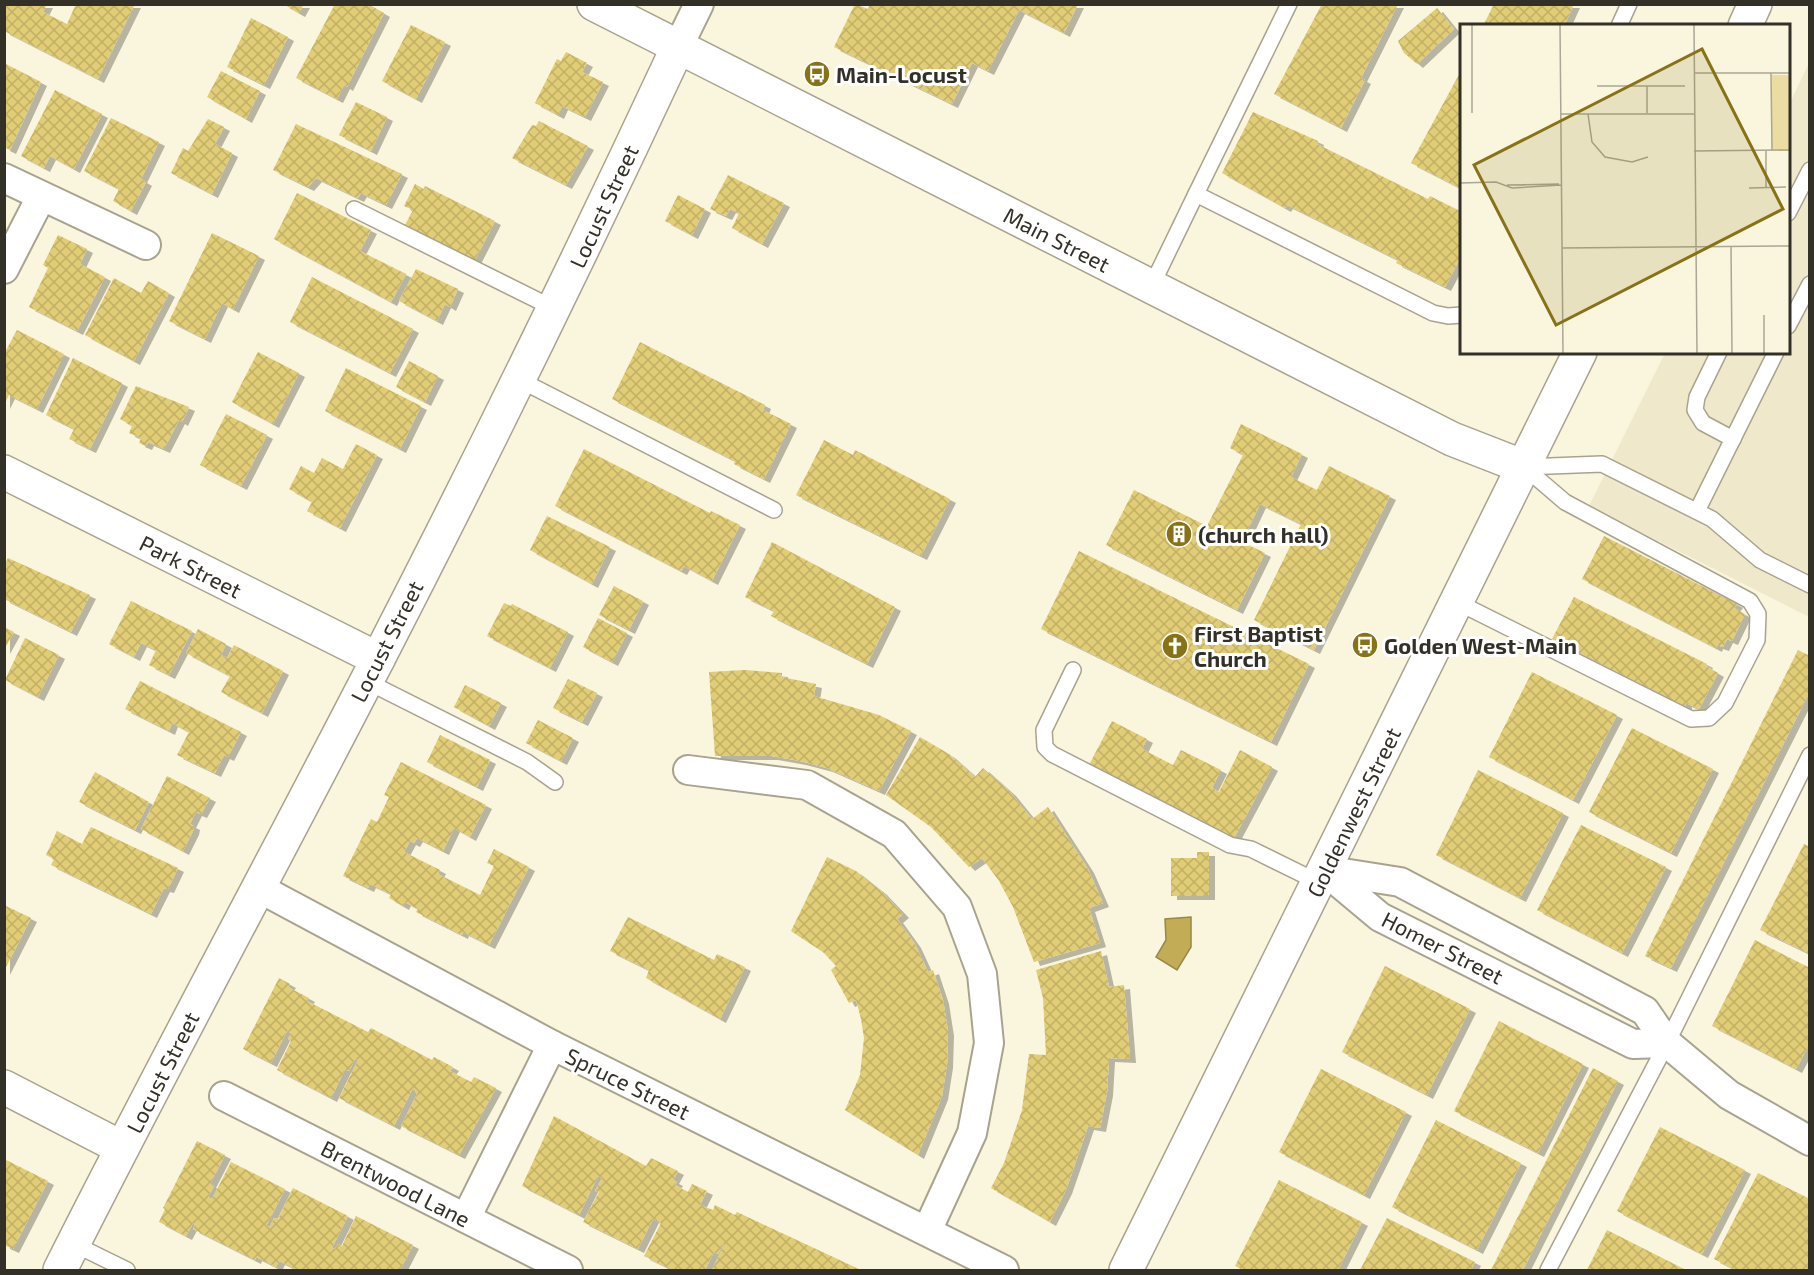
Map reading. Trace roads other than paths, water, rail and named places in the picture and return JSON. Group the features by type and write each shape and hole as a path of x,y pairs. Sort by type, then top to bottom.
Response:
{"street":[{"name":"Main Street","path":"594,4 1452,439 1524,468"},
{"name":"Locust Street","path":"67,1257 372,670 553,308 699,4"},
{"path":"1746,24 1755,4"},
{"path":"4,178 146,245"},
{"path":"4,269 41,196"},
{"name":"Goldenwest Street","path":"1126,1270 1579,354"},
{"name":"Park Street","path":"4,472 372,670"},
{"path":"688,770 807,785 894,834 957,907 982,974 989,1043 972,1133 927,1231"},
{"name":"Homer Street","path":"1321,876 1380,917 1633,1044 1666,1043"},
{"name":"Homer Street","path":"1321,876 1400,882 1645,1011 1666,1043 1729,1095 1809,1141"},
{"name":"Spruce Street","path":"257,888 552,1045 1004,1270"},
{"path":"466,1218 552,1045"},
{"path":"4,1087 122,1148"},
{"name":"Brentwood Lane","path":"224,1096 568,1270"}],"lane":[{"path":"1151,287 1289,4"},
{"path":"1620,24 1629,4"},
{"path":"1790,209 1809,170"},
{"path":"1196,194 1433,313 1448,316 1460,315"},
{"path":"354,209 553,308"},
{"path":"1790,322 1809,284"},
{"path":"1718,354 1697,397 1695,411 1703,423 1733,439"},
{"path":"1697,512 1775,354"},
{"path":"518,379 774,510"},
{"path":"1524,468 1602,464 1712,519 1760,560 1809,585"},
{"path":"1457,602 1691,719 1709,718 1725,703 1757,640 1758,614 1750,602 1565,502 1524,468"},
{"path":"372,670 527,762 555,782"},
{"path":"1073,670 1044,730 1045,747 1052,754 1230,845 1251,849 1321,876"},
{"path":"1548,1270 1666,1043 1809,755"},
{"path":"67,1257 127,1270"}],"place":[{"name":"Main-Locust","path":"817,74"},
{"name":"(church hall)","path":"1179,534"},
{"name":"Golden West-Main","path":"1365,645"},
{"name":"First Baptist Church","path":"1175,646"}]}
